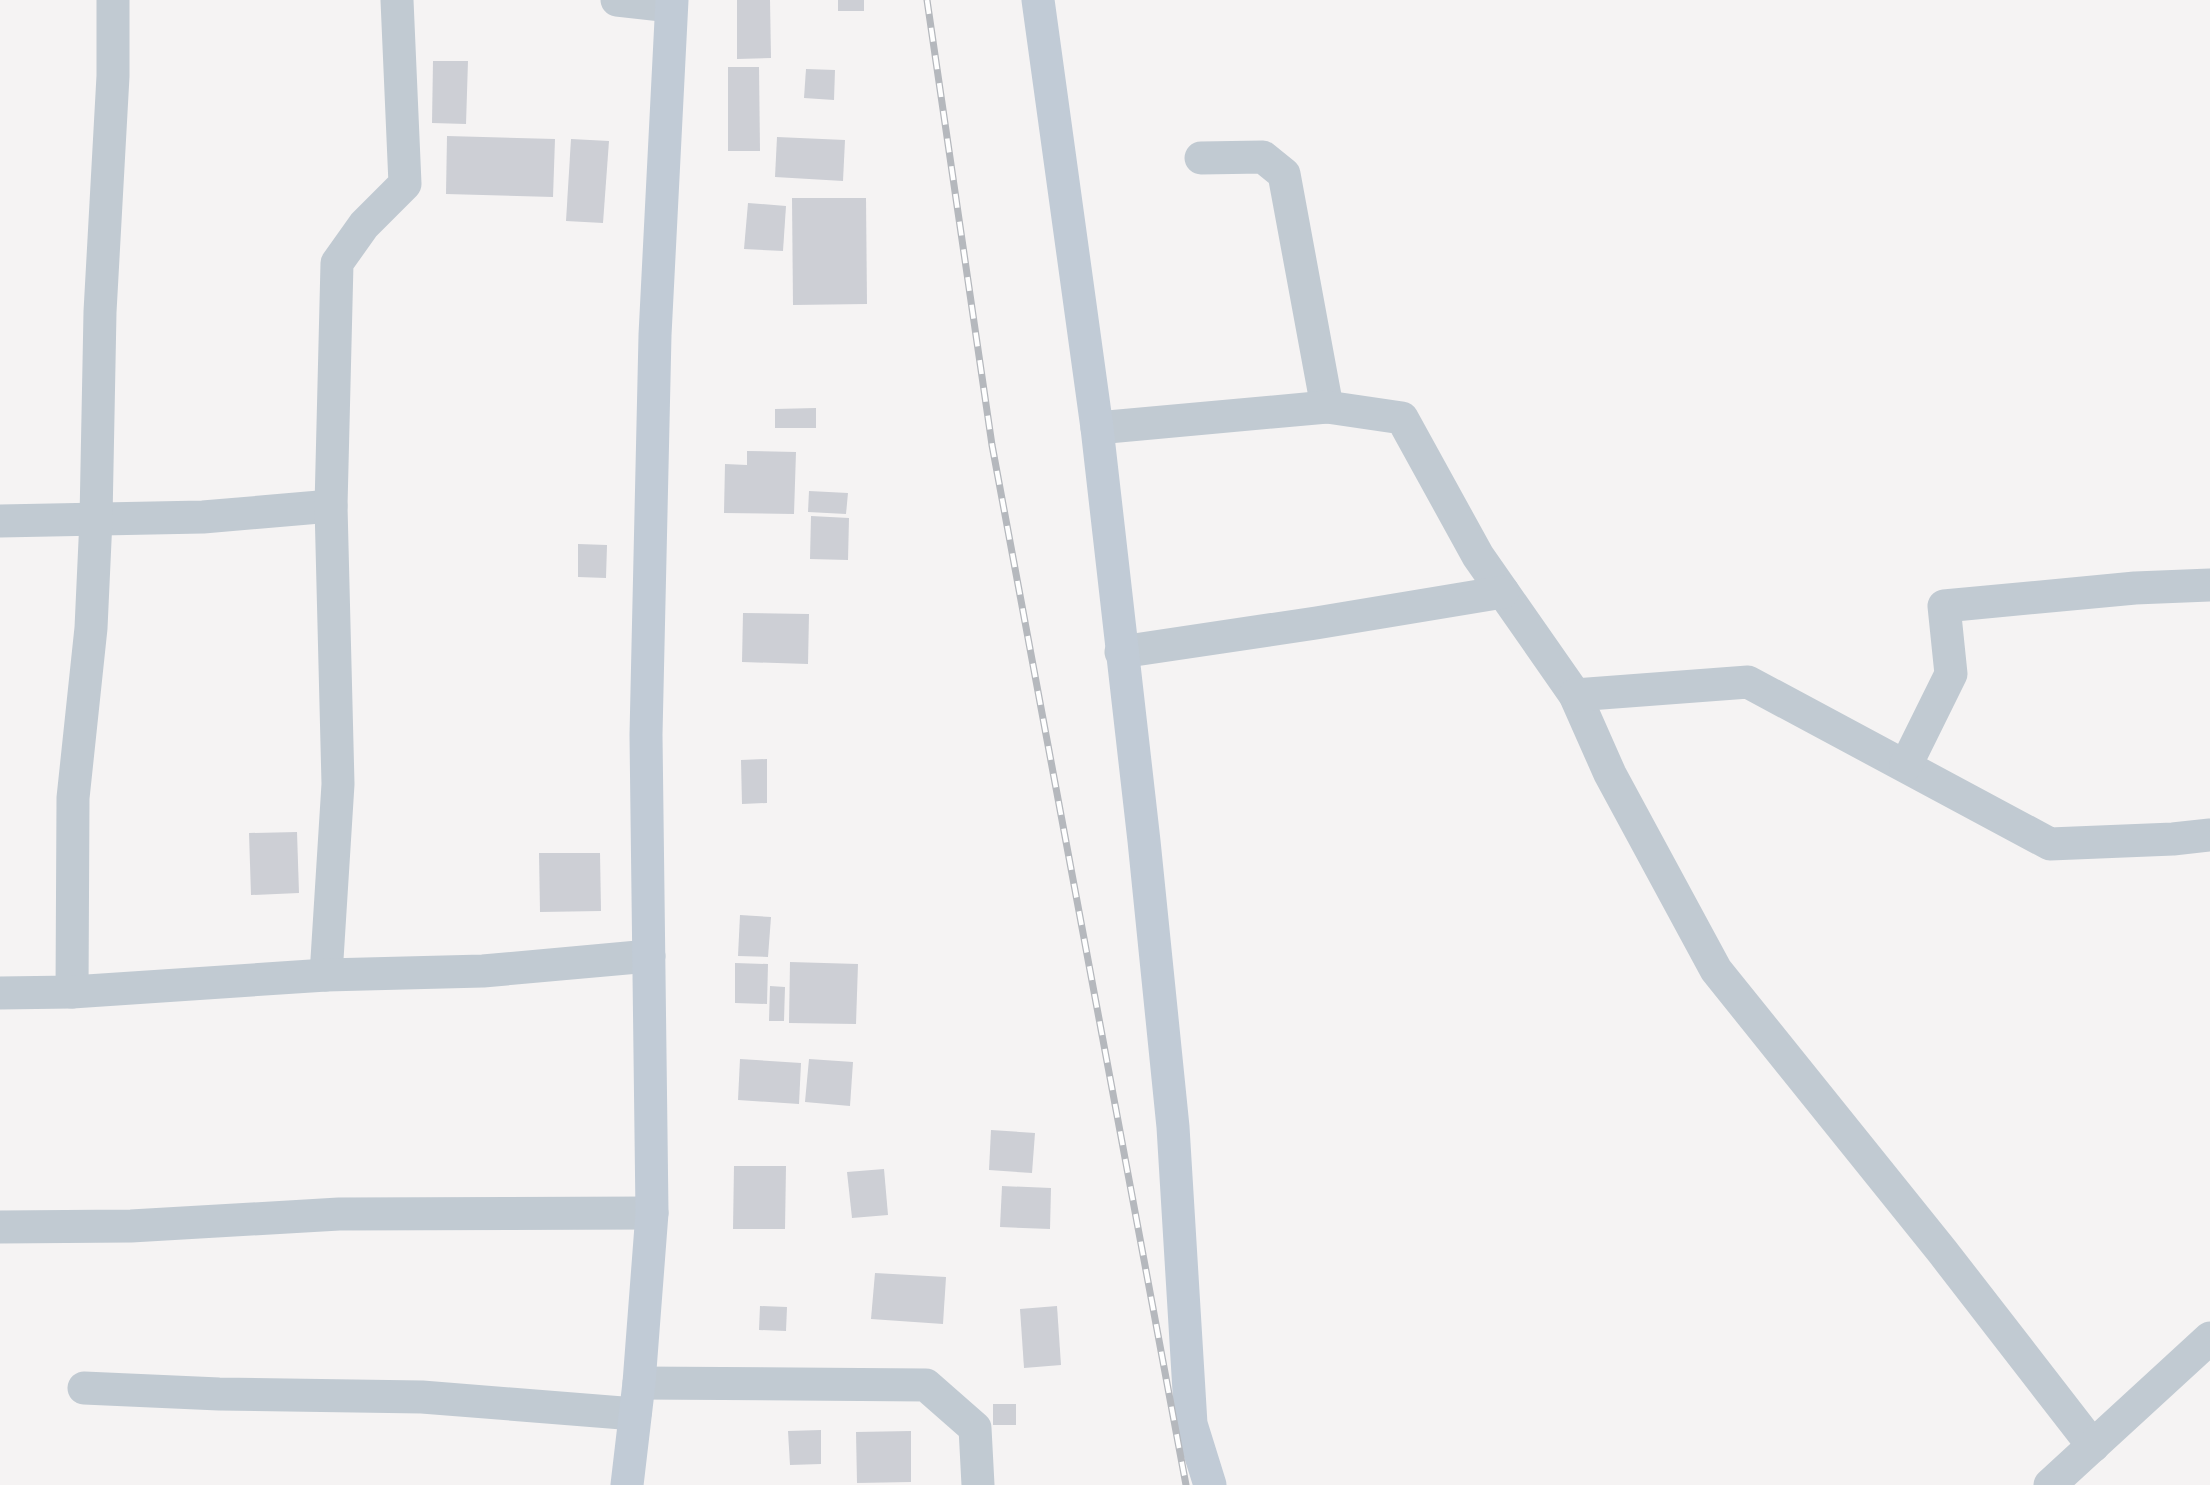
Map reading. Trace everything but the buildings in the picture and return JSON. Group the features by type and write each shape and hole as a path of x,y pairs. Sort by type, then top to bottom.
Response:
{"street":[{"path":"72,992 73,798 91,628 96,519 100,312 113,76 113,0"},
{"path":"326,975 338,784 331,506 337,263 364,225 405,184 397,0"},
{"path":"617,0 671,3 655,335 646,735 652,1213 637,1398 627,1485"},
{"path":"1038,0 1097,428 1173,1127 1191,1424 1210,1485"},
{"path":"1201,158 1263,157 1284,174 1327,407"},
{"path":"1097,428 1327,407 1402,418 1478,556 1575,695 1610,774 1716,970 1935,1242 2093,1446"},
{"path":"0,522 203,517 331,506"},
{"path":"1906,765 1951,674 1944,606 2135,588 2210,585"},
{"path":"1121,652 1503,592"},
{"path":"1575,695 1748,682 2050,844 2173,839 2210,835"},
{"path":"0,993 72,992 326,975 483,971 649,956"},
{"path":"0,1227 131,1226 339,1214 652,1213"},
{"path":"2050,1485 2210,1338"},
{"path":"84,1388 219,1394 637,1398 926,1385 975,1428 978,1485"}],"railway":[{"path":"927,0 992,445 1186,1485"}]}
